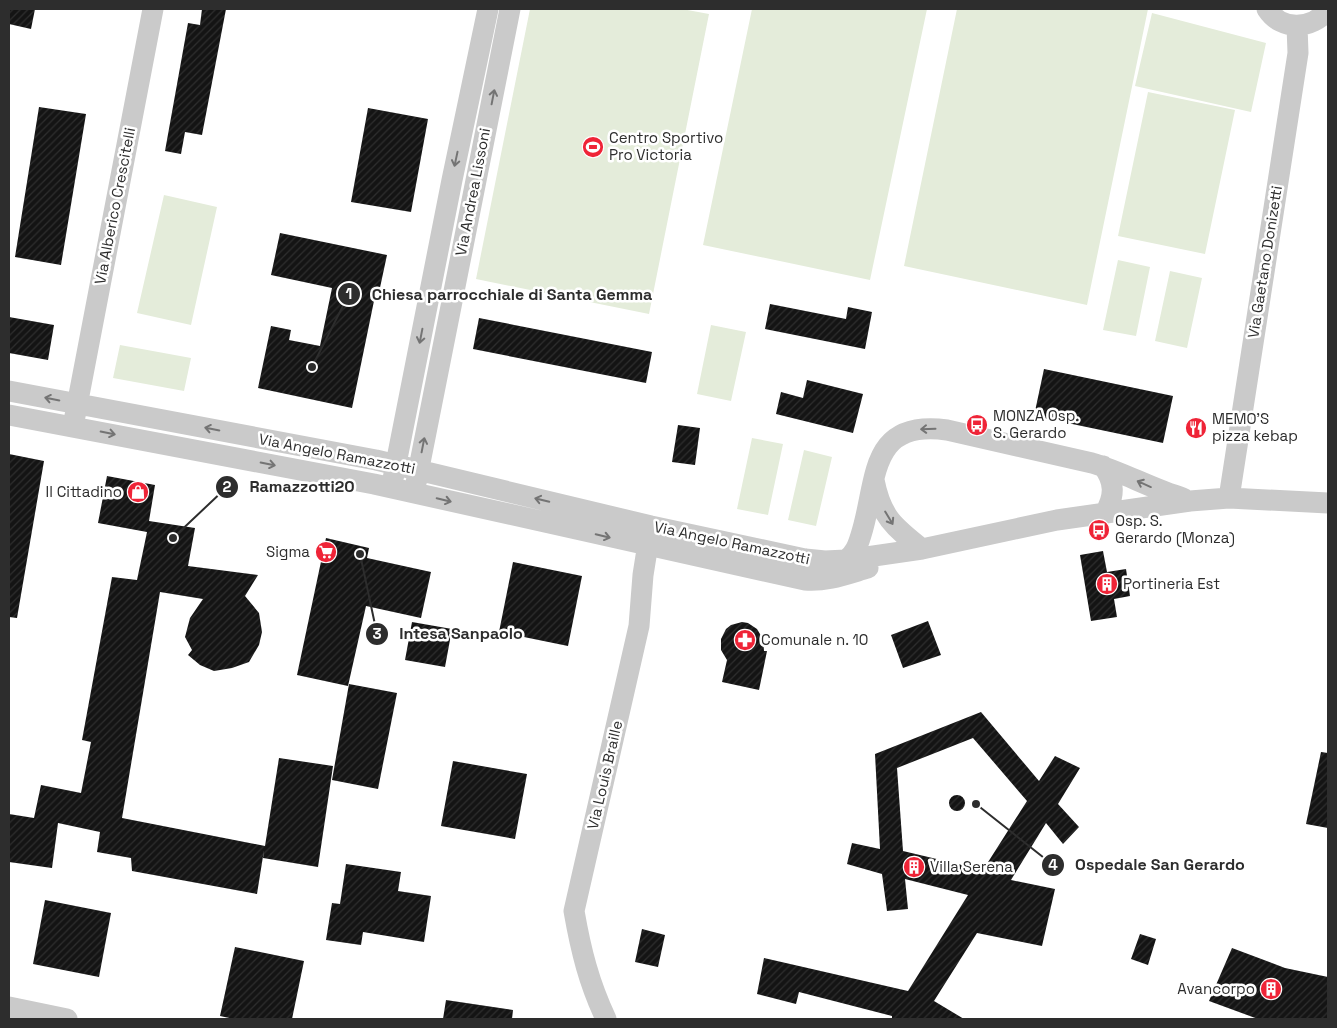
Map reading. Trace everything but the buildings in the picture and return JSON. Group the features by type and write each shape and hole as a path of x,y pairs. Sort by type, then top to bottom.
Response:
{"street":[{"name":"Via Alberico Crescitelli","path":"74,427 153,9"},
{"name":"Via Andrea Lissoni","path":"391,488 488,9"},
{"name":"Via Andrea Lissoni","path":"414,493 510,9"},
{"path":"1267,9 1277,19 1289,25 1297,26 1310,24 1321,18 1328,10"},
{"name":"Via Gaetano Donizetti","path":"1229,498 1298,53 1297,26"},
{"name":"Via Angelo Ramazzotti","path":"9,391 418,470 784,576 816,581 867,569 922,549"},
{"name":"Via Angelo Ramazzotti","path":"9,415 649,536 805,560 846,560 922,549"},
{"path":"846,560 852,556 858,547 874,475 880,457 898,437 907,432 926,428 947,430 1103,466 1156,490 1190,501"},
{"path":"1103,466 1109,475 1112,486 1110,503 1105,513"},
{"path":"874,475 876,490 888,518 895,528 922,549 1037,524 1190,501 1229,498 1328,503"},
{"name":"Via Louis Braille","path":"606,1019 596,998 581,950 574,911 639,626 643,575 649,536"},
{"path":"9,1007 67,1019"}],"green space":[{"name":"Centro Sportivo Pro Victoria","path":"530,9 682,9 709,14 649,314 476,279"},
{"path":"752,9 927,9 870,280 703,245"},
{"path":"957,9 1148,9 1087,305 904,266"},
{"path":"1152,13 1266,43 1251,112 1135,86"},
{"path":"1148,92 1235,110 1205,254 1118,236"},
{"path":"164,195 217,207 191,325 137,313"},
{"path":"1118,260 1150,267 1136,336 1103,330"},
{"path":"1170,271 1202,278 1187,348 1155,341"},
{"path":"711,325 746,332 731,401 697,394"},
{"path":"120,345 191,358 184,391 113,378"},
{"path":"752,438 783,444 768,515 737,509"},
{"path":"804,450 832,457 816,526 788,520"}],"place":[{"name":"Centro Sportivo Pro Victoria","path":"593,147"},
{"name":"Chiesa parrocchiale di Santa Gemma","path":"312,367"},
{"name":"MONZA Osp. S. Gerardo","path":"977,425"},
{"name":"MEMO’S pizza kebap","path":"1196,428"},
{"name":"Il Cittadino","path":"138,492"},
{"name":"Osp. S. Gerardo (Monza)","path":"1099,530"},
{"name":"Ramazzotti20","path":"173,538"},
{"name":"Sigma","path":"326,552"},
{"name":"Intesa Sanpaolo","path":"360,554"},
{"name":"Portineria Est","path":"1107,584"},
{"name":"Comunale n. 10","path":"745,640"},
{"name":"Ospedale San Gerardo","path":"976,804"},
{"name":"Villa Serena","path":"914,867"},
{"name":"Avancorpo","path":"1271,989"}]}
